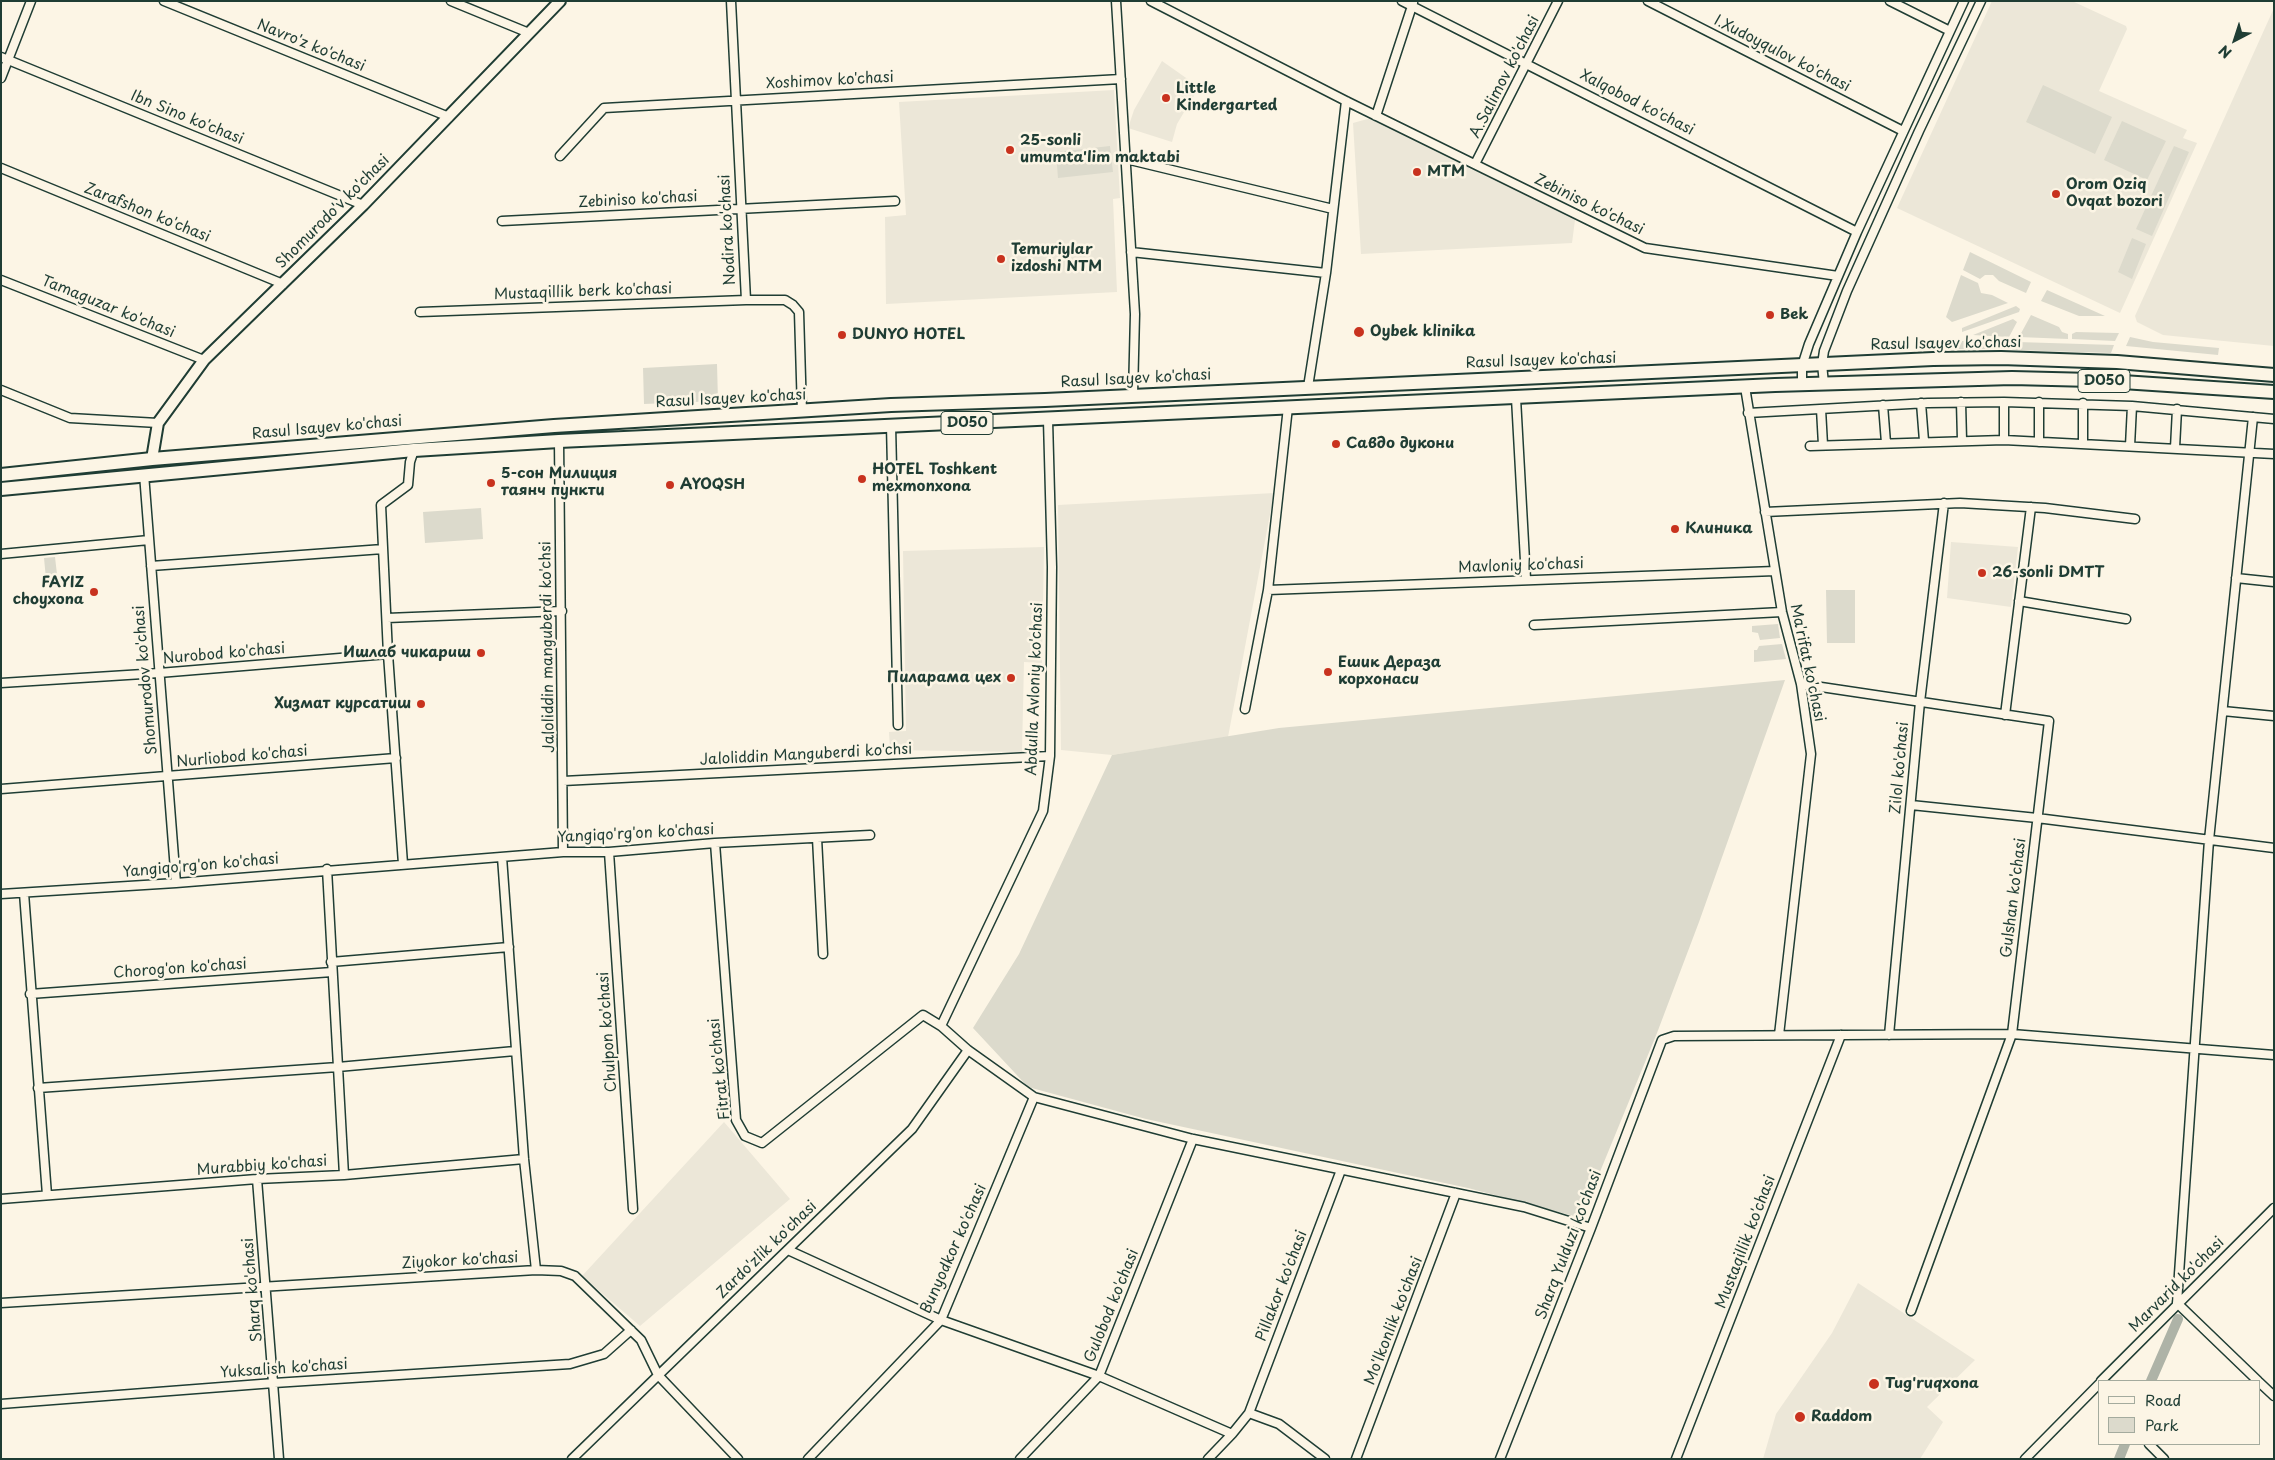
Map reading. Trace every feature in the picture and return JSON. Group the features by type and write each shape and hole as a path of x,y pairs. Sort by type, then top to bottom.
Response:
{"main road":[{"name":"Rasul Isayev ko'chasi","path":"1,475 152,459 554,426 891,405 1802,366 1968,357 2117,362 2274,375"},
{"name":"Rasul Isayev ko'chasi","path":"1,489 414,450 558,441 1934,378 2102,381 2274,392"},
{"path":"891,405 891,425"}],"street":[{"path":"1,78 5,58 31,1"},
{"name":"Navro'z ko'chasi","path":"164,1 449,117"},
{"path":"451,1 530,33"},
{"name":"Shomurodo'v ko'chasi","path":"152,459 158,423 204,360 362,205 560,1"},
{"name":"Nodira ko'chasi","path":"731,1 746,300 785,300 799,312 802,412"},
{"path":"1116,1 1135,314 1134,395"},
{"name":"Zebiniso ko'chasi","path":"1151,1 1346,101 1645,248 1838,275 1848,273 1852,279"},
{"name":"Xalqobod ko'chasi","path":"1402,1 1413,4 1857,232"},
{"name":"A.Salimov ko'chasi","path":"1475,164 1558,1"},
{"name":"I.Xudoyqulov ko'chasi","path":"1648,1 1903,131"},
{"path":"1890,1 1950,31"},
{"path":"1802,384 1802,366 1809,344 1838,275 1964,1"},
{"path":"1824,384 1822,364 1824,351 1852,279 1981,1"},
{"path":"1376,116 1413,4"},
{"name":"Ibn Sino ko'chasi","path":"5,58 362,205"},
{"name":"Xoshimov ko'chasi","path":"560,156 604,108 1122,79"},
{"path":"1308,387 1326,273 1346,101"},
{"path":"1126,159 1333,209"},
{"name":"Zarafshon ko'chasi","path":"1,168 283,284"},
{"name":"Zebiniso ko'chasi","path":"502,221 895,201"},
{"path":"1131,252 1326,273"},
{"name":"Tamaguzar ko'chasi","path":"1,280 204,360"},
{"name":"Mustaqillik berk ko'chasi","path":"420,312 746,300"},
{"name":"Ma'rifat ko'chasi","path":"1744,387 1782,612 1801,684 1811,754 1779,1035"},
{"path":"1,390 70,418 158,423"},
{"path":"1516,398 1526,579"},
{"path":"1961,402 1962,440"},
{"path":"2004,402 2004,440"},
{"path":"1748,413 1921,403 2039,402 2177,409 2274,419"},
{"path":"2039,402 2039,442"},
{"path":"1921,403 1924,441"},
{"path":"2083,403 2083,444"},
{"path":"1883,406 1886,443"},
{"path":"2130,446 2132,406"},
{"path":"1245,709 1268,590 1288,408"},
{"path":"1821,409 1823,445"},
{"path":"2175,448 2177,409"},
{"path":"2253,417 2210,840 2177,1303 2258,1380"},
{"name":"Abdulla Avloniy ko'chasi","path":"941,1026 1043,811 1050,756 1052,568 1048,420"},
{"path":"891,425 898,725"},
{"path":"1810,446 2004,440 2274,454"},
{"name":"Jaloliddin manguberdi ko'chsi","path":"558,441 562,611 562,852"},
{"path":"403,864 388,654 381,505 408,485 410,462 414,450"},
{"name":"Shomurodov ko'chasi","path":"144,474 176,883"},
{"path":"1765,512 1944,503 2031,507 2135,519"},
{"name":"Zilol ko'chasi","path":"1889,1035 1920,702 1944,503"},
{"path":"2005,715 2031,507"},
{"path":"1,554 149,540"},
{"path":"150,566 383,549"},
{"name":"Mavloniy ko'chasi","path":"1268,590 1775,571"},
{"path":"2236,578 2274,582"},
{"path":"2019,601 2126,620"},
{"path":"387,618 562,611"},
{"path":"1534,625 1782,612"},
{"name":"Nurobod ko'chasi","path":"1,683 159,674 388,654"},
{"name":"Gulshan ko'chasi","path":"1801,684 2049,721 2012,1034 1911,1311"},
{"path":"2223,711 2274,716"},
{"name":"Jaloliddin Manguberdi ko'chsi","path":"563,781 1050,756"},
{"name":"Nurliobod ko'chasi","path":"1,789 396,758"},
{"path":"1911,805 2037,818 2274,848"},
{"name":"Yangiqo'rg'on ko'chasi","path":"1,894 176,883 327,869 562,852 609,852 714,843 870,835"},
{"path":"817,838 823,954"},
{"name":"Fitrat ko'chasi","path":"714,843 736,1120 745,1136 762,1143 923,1016 941,1026"},
{"name":"Chulpon ko'chasi","path":"609,852 634,1210"},
{"name":"Ziyokor ko'chasi","path":"1,1303 536,1270 515,1051 502,857"},
{"path":"327,869 344,1175"},
{"path":"24,893 30,994 47,1195"},
{"path":"331,962 509,947"},
{"name":"Chorog'on ko'chasi","path":"30,994 332,972"},
{"path":"941,1026 968,1050 1034,1097 1193,1139 1524,1208 1592,1228"},
{"path":"1779,1035 2012,1034 2274,1055"},
{"name":"Sharq Yulduzi ko'chasi","path":"1500,1459 1592,1228 1662,1040 1674,1036 1779,1035"},
{"name":"Mustaqillik ko'chasi","path":"1676,1459 1841,1035"},
{"name":"Zardo'zlik ko'chasi","path":"572,1459 912,1129 968,1050"},
{"path":"38,1088 515,1051"},
{"name":"Bunyodkor ko'chasi","path":"808,1459 940,1320 1034,1097"},
{"name":"Gulobod ko'chasi","path":"1020,1459 1099,1376 1193,1139"},
{"name":"Murabbiy ko'chasi","path":"1,1199 257,1179 344,1175 524,1159"},
{"name":"Pillakor ko'chasi","path":"1232,1434 1249,1413 1341,1170"},
{"name":"Sharq ko'chasi","path":"257,1179 279,1459"},
{"name":"Mo'lkonlik ko'chasi","path":"1356,1459 1456,1193"},
{"name":"Marvarid ko'chasi","path":"2105,1380 2177,1303 2274,1208"},
{"path":"788,1250 940,1320 1099,1376 1232,1434 1208,1459"},
{"path":"536,1270 561,1271 575,1276 641,1340 658,1375 738,1459"},
{"name":"Yuksalish ko'chasi","path":"1,1404 274,1383 570,1364 604,1354 630,1330"},
{"path":"2260,1382 2274,1396"},
{"name":"Marvarid ko'chasi","path":"2025,1459 2098,1387"},
{"path":"1249,1413 1279,1424 1325,1459"},
{"path":"2150,1445 2164,1459"}],"shaded area":[{"path":"1992,1 2072,1 2126,26 2127,29 2099,91 2187,130 2183,138 2197,143 2120,313 1897,208"},
{"path":"2274,8 2274,346 2163,335 2137,322 2135,316"},
{"name":"Little Kindergarted","path":"1162,61 1199,87 1177,124 1172,142 1128,128 1134,110"},
{"path":"1114,90 1120,198 1113,199 1117,292 886,304 885,217 906,215 899,102"},
{"name":"MTM","path":"1371,118 1575,220 1572,243 1361,254 1353,123"},
{"path":"1274,493 1228,737 1112,755 1061,750 1058,505"},
{"name":"26-sonli DMTT","path":"1951,542 2018,547 2011,607 1947,598"},
{"path":"1044,547 1042,663 1024,662 1022,752 890,750 889,732 906,731 903,551"},
{"path":"724,1122 790,1199 640,1326 582,1276"},
{"name":"Tug'ruqxona","path":"1858,1283 1975,1360 1927,1407 1943,1422 1920,1459 1763,1459 1776,1414 1832,1333"}],"green space":[{"path":"2043,85 2112,117 2095,154 2026,122"},
{"path":"2122,121 2166,141 2147,180 2104,160"},
{"path":"1110,146 1113,172 1058,178 1056,152"},
{"path":"2174,146 2189,152 2152,236 2136,229"},
{"path":"2132,238 2146,244 2132,279 2118,272"},
{"path":"1970,252 2031,282 2026,293 1999,281 1993,275 1985,275 1980,279 1963,270"},
{"path":"1961,275 1978,283 1981,293 1992,295 2008,303 1952,322 1946,317"},
{"path":"2047,290 2105,316 2079,316 2041,301"},
{"path":"2016,306 2020,309 2019,312 1962,332 1962,328"},
{"path":"2031,315 2059,327 2062,332 2068,334 2068,339 2019,337"},
{"path":"2013,319 2017,322 2009,337 1973,335"},
{"path":"2076,332 2119,333 2115,341 2072,339 2072,334"},
{"path":"2130,337 2153,342 2219,348 2218,355 2126,346"},
{"path":"1962,341 2007,341 2002,349 1957,349"},
{"path":"2017,342 2114,345 2111,353 2012,350"},
{"path":"717,364 718,401 644,404 643,368"},
{"path":"481,508 483,539 425,543 423,512"},
{"path":"55,557 58,583 50,584 49,579 46,579 44,558"},
{"path":"1826,590 1855,590 1855,643 1827,643"},
{"path":"1778,624 1780,638 1760,640 1758,633 1752,632 1752,626"},
{"path":"1782,644 1786,659 1754,662 1754,650 1757,650 1759,646"},
{"path":"1785,680 1699,922 1657,1033 1581,1218 1468,1188 1146,1119 1028,1087 973,1028 1019,954 1112,755 1279,728"}],"waterway":[{"path":"2151,1380 2178,1319"},
{"path":"2119,1459 2125,1445"}],"place":[{"name":"Little Kindergarted","path":"1166,98"},
{"name":"25-sonli umumta'lim maktabi","path":"1010,150"},
{"name":"MTM","path":"1417,172"},
{"name":"Orom Oziq Ovqat bozori","path":"2056,194"},
{"name":"Temuriylar izdoshi NTM","path":"1001,259"},
{"name":"Bek","path":"1770,315"},
{"name":"Oybek klinika","path":"1359,332"},
{"name":"DUNYO HOTEL","path":"842,335"},
{"name":"Савдо дукони","path":"1336,444"},
{"name":"HOTEL Toshkent mexmonxona","path":"862,479"},
{"name":"5-сон Милиция таянч пункти","path":"491,483"},
{"name":"AYOQSH","path":"670,485"},
{"name":"Клиника","path":"1675,529"},
{"name":"26-sonli DMTT","path":"1982,573"},
{"name":"FAYIZ choyxona","path":"94,592"},
{"name":"Ишлаб чикариш","path":"481,653"},
{"name":"Ешик Дераза корхонаси","path":"1328,672"},
{"name":"Пиларама цех","path":"1011,678"},
{"name":"Хизмат курсатиш","path":"421,704"},
{"name":"Tug'ruqxona","path":"1874,1384"},
{"name":"Raddom","path":"1800,1417"}]}
